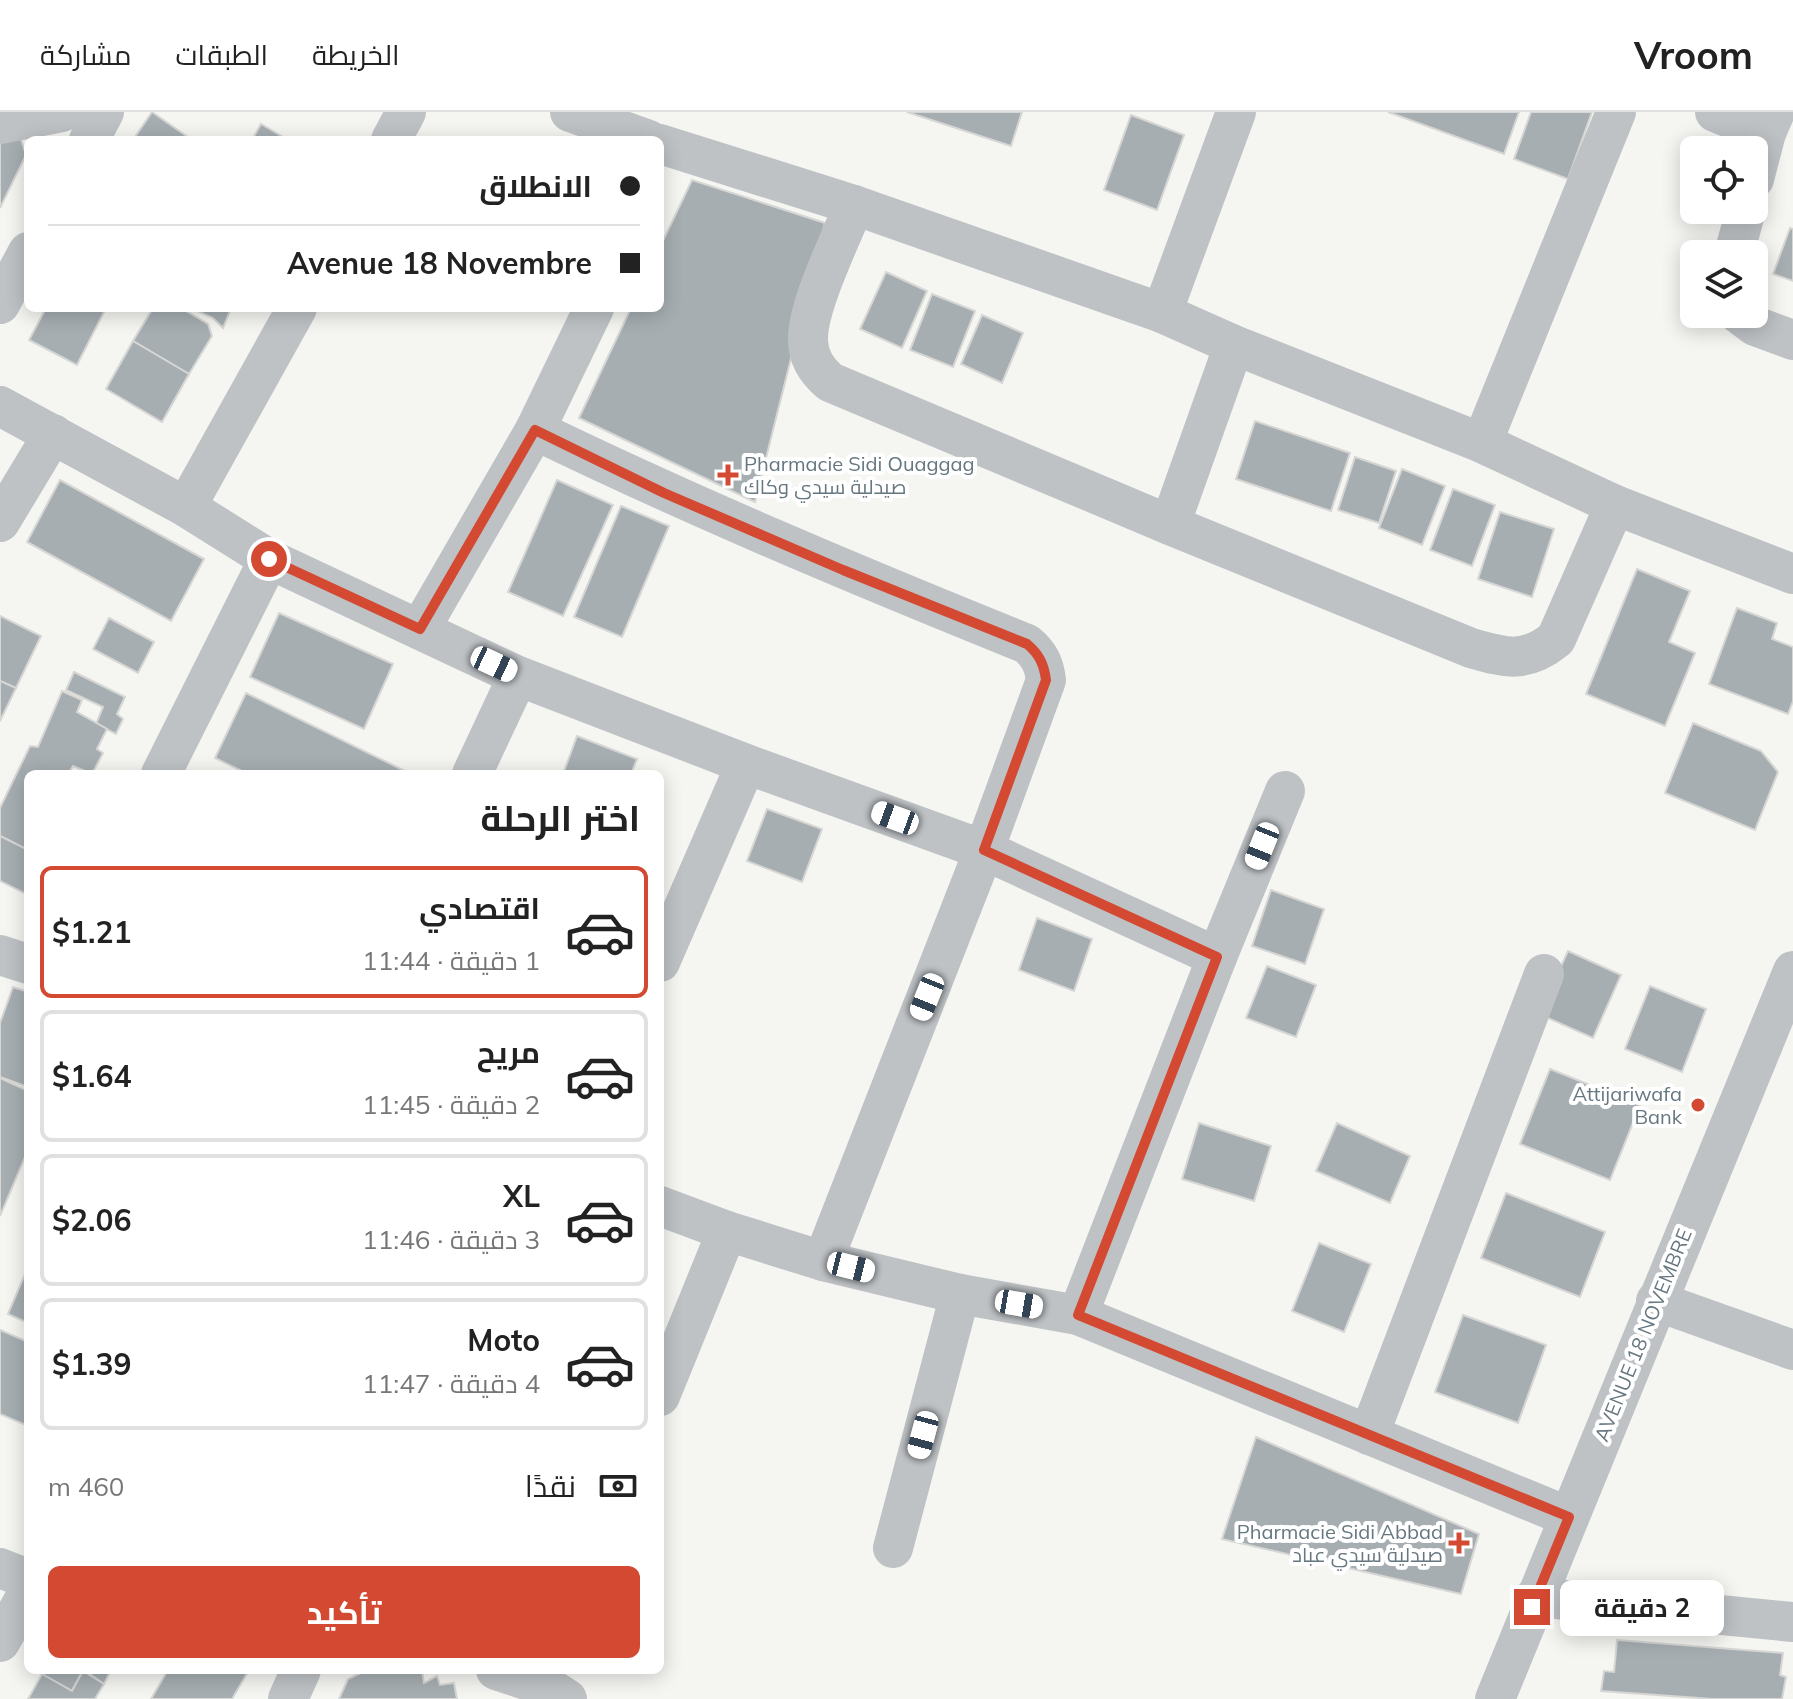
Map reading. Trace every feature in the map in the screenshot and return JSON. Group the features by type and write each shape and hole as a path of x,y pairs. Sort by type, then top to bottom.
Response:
{"street":[{"path":"0,124 62,112"},
{"path":"91,136 104,112"},
{"path":"393,136 406,112"},
{"path":"570,112 625,136"},
{"path":"1482,443 1616,112"},
{"path":"1715,112 1770,123"},
{"path":"1162,313 1232,113"},
{"path":"664,152 854,205 1162,313 1234,345 1482,443 1615,505 1793,574"},
{"path":"854,205 811,315 810,352 820,374 830,382 1471,648 1508,658 1545,647 1556,639 1615,505"},
{"path":"0,304 24,259"},
{"path":"186,507 295,312"},
{"path":"420,629 535,430 592,312"},
{"path":"1760,328 1793,340"},
{"path":"1170,525 1234,345"},
{"path":"0,406 186,507 269,559 518,676 746,764 984,850 1217,957"},
{"path":"535,430 664,493 1027,644 1036,651 1044,667 1046,680 984,850 823,1261"},
{"path":"0,522 53,434"},
{"path":"163,770 269,559"},
{"path":"474,770 518,676"},
{"path":"664,953 746,764"},
{"path":"1078,1315 1285,791"},
{"path":"0,955 24,963"},
{"name":"AVENUE 18 NOVEMBRE","path":"1495,1699 1656,1301 1777,1053 1793,971"},
{"path":"1369,1435 1544,974"},
{"path":"664,1207 823,1261 960,1294 1078,1315 1569,1517"},
{"path":"664,1386 727,1231"},
{"path":"893,1548 960,1294"},
{"path":"1656,1301 1793,1350"},
{"path":"0,1568 24,1577"},
{"path":"1535,1597 1793,1622"},
{"path":"0,1642 24,1600"},
{"path":"288,1699 299,1674"},
{"path":"508,1674 550,1688 567,1699"}],"building":[{"path":"152,112 186,136 136,136"},
{"path":"907,112 1022,112 1011,146"},
{"path":"1388,112 1519,112 1504,154"},
{"path":"1531,112 1592,112 1568,179 1514,159"},
{"path":"1131,115 1184,135 1157,210 1104,190"},
{"path":"261,124 281,136 254,136"},
{"path":"20,135 24,159 0,208 0,141"},
{"path":"692,180 825,223 755,502 579,418 629,312 664,312 664,239"},
{"path":"1790,228 1793,229 1793,281 1773,274"},
{"path":"886,272 927,291 902,348 860,329"},
{"path":"932,294 975,311 953,367 910,350"},
{"path":"44,312 104,312 77,365 29,340"},
{"path":"151,312 188,312 208,324 212,336 189,374 133,341"},
{"path":"200,312 229,312 223,328 213,318"},
{"path":"982,315 1023,333 1002,383 961,364"},
{"path":"133,341 189,374 162,422 106,389"},
{"path":"1255,421 1350,453 1331,511 1236,479"},
{"path":"1355,457 1396,471 1379,523 1338,510"},
{"path":"1402,469 1445,486 1422,545 1379,528"},
{"path":"60,480 204,559 171,621 27,542"},
{"path":"557,480 613,505 563,616 508,592"},
{"path":"1453,489 1495,505 1472,566 1430,550"},
{"path":"621,506 669,526 622,637 574,617"},
{"path":"1500,512 1554,529 1532,597 1478,579"},
{"path":"1637,569 1690,591 1669,642 1695,653 1665,726 1586,694"},
{"path":"1737,608 1777,623 1772,639 1793,647 1793,701 1788,714 1709,684"},
{"path":"279,613 393,664 364,729 250,677"},
{"path":"0,616 41,636 16,688 0,681"},
{"path":"109,618 154,642 138,673 93,649"},
{"path":"74,672 125,697 117,714 123,719 116,734 96,724 103,707 66,690"},
{"path":"0,681 16,688 0,721"},
{"path":"62,691 82,700 77,712 107,729 97,749 103,753 94,770 73,766 70,770 24,770 24,848 0,836 0,808 30,746 38,747"},
{"path":"246,693 403,770 240,770 215,758"},
{"path":"1693,723 1761,751 1778,772 1755,830 1665,793"},
{"path":"577,736 637,759 633,770 564,770"},
{"path":"767,809 822,829 802,882 747,861"},
{"path":"0,836 24,848 24,893 0,881"},
{"path":"1271,890 1324,909 1305,964 1252,946"},
{"path":"1037,918 1092,939 1074,991 1019,970"},
{"path":"1568,951 1621,975 1593,1038 1539,1014"},
{"path":"1267,966 1316,985 1296,1037 1246,1018"},
{"path":"1650,986 1706,1009 1682,1072 1625,1049"},
{"path":"13,987 24,991 24,1086 0,1077 0,1023"},
{"path":"1550,1069 1640,1105 1610,1180 1520,1144"},
{"path":"0,1078 24,1089 24,1159 0,1216"},
{"path":"1199,1123 1271,1146 1254,1201 1182,1179"},
{"path":"1337,1123 1410,1156 1390,1203 1316,1171"},
{"path":"1506,1193 1605,1232 1580,1297 1481,1258"},
{"path":"1319,1243 1371,1264 1344,1332 1292,1311"},
{"path":"24,1276 24,1321 8,1314"},
{"path":"1463,1315 1546,1345 1518,1423 1435,1392"},
{"path":"0,1330 24,1340 24,1424 0,1414"},
{"path":"1256,1437 1479,1534 1461,1594 1222,1539"},
{"path":"1617,1640 1783,1653 1780,1675 1786,1677 1782,1699 1713,1699 1601,1691 1604,1671 1614,1672"},
{"path":"42,1674 81,1674 72,1691"},
{"path":"42,1674 72,1691 81,1674 88,1674 104,1684 95,1699 28,1699"},
{"path":"90,1674 109,1674 104,1684"},
{"path":"166,1674 247,1674 232,1699 151,1699"},
{"path":"359,1674 423,1674 424,1683 437,1676 440,1685 454,1683 457,1699 339,1699 348,1679"}],"place":[{"name":"Pharmacie Sidi Ouaggag صيدلية سيدي وكاك","path":"728,475"},
{"name":"Attijariwafa Bank","path":"1698,1105"},
{"name":"Pharmacie Sidi Abbad صيدلية سيدي عباد","path":"1459,1543"}],"route":[{"path":"269,559 420,629 535,430 664,493 1027,644 1036,651 1046,680 984,850 1217,957 1078,1315 1569,1517 1532,1607"}]}
